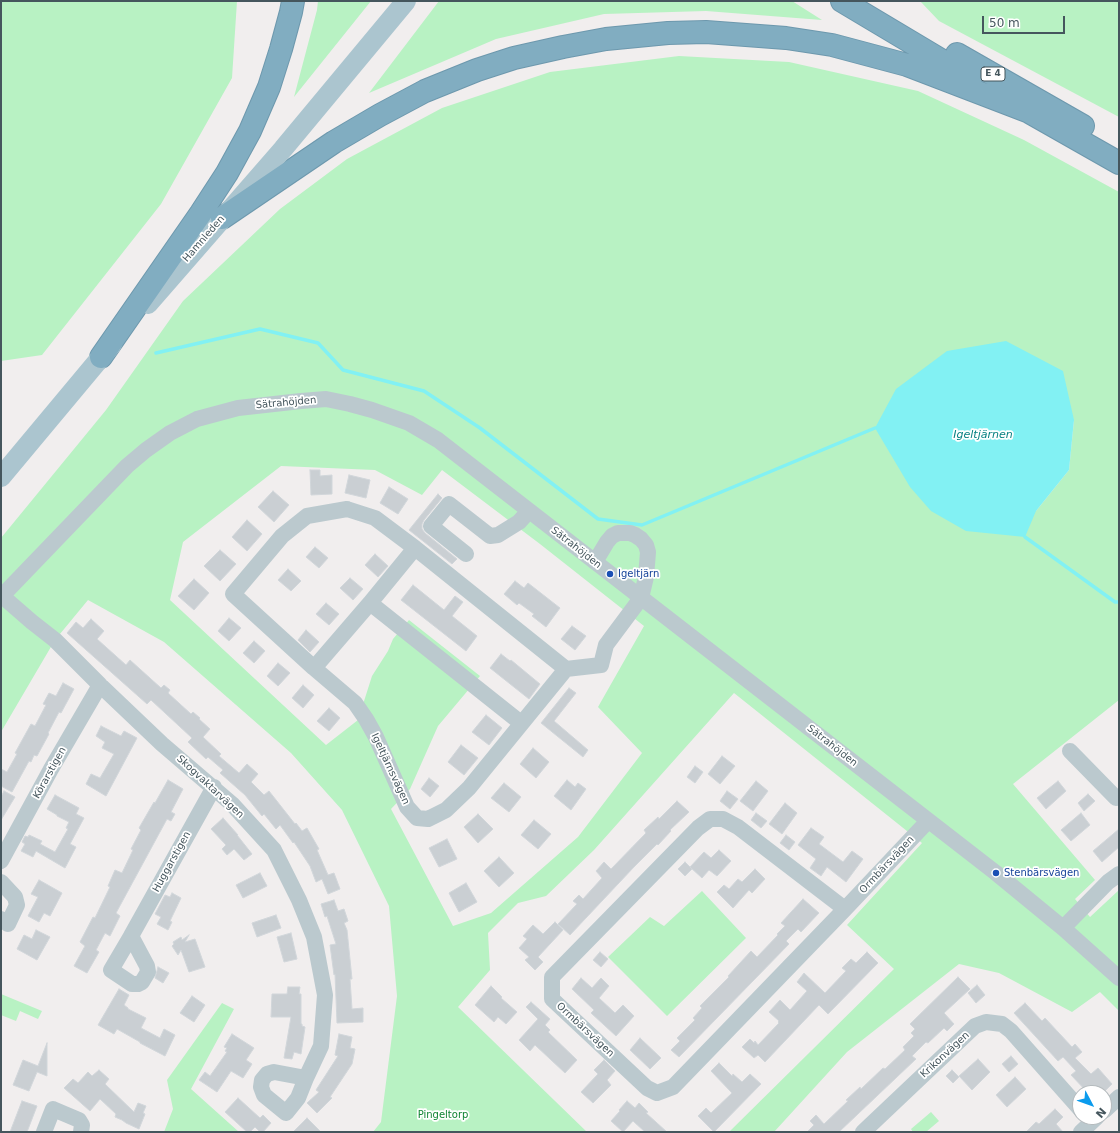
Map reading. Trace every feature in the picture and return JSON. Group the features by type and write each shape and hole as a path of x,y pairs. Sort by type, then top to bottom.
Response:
{"highway":[{"path":"101,357 201,214 227,173 250,131 269,87 281,49 293,1"},
{"name":"E 4","path":"842,1 1027,111 1119,163"},
{"name":"E 4","path":"866,1 912,29 1119,146"},
{"path":"222,218 334,142 380,115 426,91 477,70 514,58 606,39 668,33 706,32 786,38 832,46 907,65 1027,111"}],"main road":[{"name":"Hamnleden","path":"1,477 101,357 283,149 406,1"}],"street":[{"name":"Sätrahöjden","path":"2,596 127,466 170,433 197,419 238,408 276,403 326,400 350,404 387,415 409,423 438,440 996,873 1063,928 1119,978"},
{"path":"466,554 431,526 449,504 490,536 498,535 519,522 529,511"},
{"name":"Igeltjärnsvägen","path":"347,509 375,518 415,548 566,669 469,788 446,810 428,819 416,818 407,807 376,737 355,703 314,668 233,594 282,536 307,516 347,509"},
{"path":"566,669 601,665 606,645 641,598 646,577 648,552 646,545 635,535 630,533 618,533 612,536 607,542 595,562"},
{"path":"314,668 370,604 415,548"},
{"name":"Skogvaktarvägen","path":"2,596 54,640 162,744 214,787 232,804 274,850 299,900 314,937 325,995 321,1046 306,1078"},
{"path":"370,604 521,723"},
{"name":"Körarstigen","path":"1,861 51,769 100,685"},
{"path":"1070,751 1118,798"},
{"name":"Huggarstigen","path":"131,936 214,787"},
{"name":"Ormbärsvägen","path":"845,909 738,827 723,819 710,819 698,828 552,977 552,999 647,1088 657,1093 673,1087 845,909 928,821"},
{"path":"1063,928 1108,882 1119,874"},
{"path":"1,882 15,897 17,905 8,924 1,919"},
{"name":"Krikonvägen","path":"863,1132 975,1026 986,1022 1002,1024 1012,1031 1072,1100"},
{"path":"44,1132 53,1109 79,1120 82,1124 81,1132"}],"green space":[{"path":"1,1 237,1 232,78 161,204 42,355 1,361"},
{"path":"318,1 371,1 294,97 317,10"},
{"path":"439,1 792,1 822,20 706,11 604,14 496,39 369,93"},
{"path":"920,1 1119,1 1119,117 939,21"},
{"name":"Pingeltorp","path":"679,56 789,62 918,91 1024,140 1119,192 1119,700 1013,784 1095,880 1075,899 1090,917 1119,890 1119,1011 1100,992 1072,1012 999,973 959,964 847,1052 774,1132 729,1132 894,969 847,925 922,843 734,693 594,850 546,896 518,903 488,933 490,970 458,1007 587,1132 373,1132 381,1122 397,996 389,906 342,810 291,753 164,642 88,600 55,640 1,732 1,538 106,410 183,301 280,209 347,159 442,108 550,72","holes":["1074,420 1069,470 1036,511","281,466 375,470 422,495 442,470 540,544 644,626 598,707 642,753 578,837 491,913 453,926 391,809 410,789 438,726 480,676 409,620 393,639 388,651 372,676 358,720 326,745 170,600 183,542"]},
{"path":"702,891 746,938 667,1016 608,957 650,917 664,926"},
{"path":"1,994 42,1011 38,1019 20,1011 16,1021 1,1015"},
{"path":"222,1003 234,1009 191,1089 239,1132 164,1132 173,1109 167,1080"},
{"path":"931,1112 939,1121 926,1132 913,1132 911,1129"}],"water":[{"name":"Igeltjärnen","path":"1006,341 1063,371 1074,420 1069,470 1036,511 1025,537 966,531 931,511 910,487 875,428 896,389 947,351"}],"building":[{"path":"310,470 320,470 320,476 332,475 332,494 311,495"},
{"path":"349,475 370,480 366,498 345,493"},
{"path":"389,487 408,499 398,514 380,503"},
{"path":"273,491 289,505 274,522 258,507"},
{"path":"438,494 442,498 424,520 422,529 457,559 452,564 409,530"},
{"path":"247,520 262,534 247,551 232,537"},
{"path":"315,547 328,558 319,568 306,557"},
{"path":"220,550 236,564 220,581 204,566"},
{"path":"375,554 388,566 378,577 365,565"},
{"path":"288,569 301,581 291,591 278,580"},
{"path":"350,578 363,589 353,600 340,588"},
{"path":"194,579 209,593 194,610 178,596"},
{"path":"515,581 524,588 528,583 560,608 546,627 532,616 534,614 519,603 517,605 504,594"},
{"path":"413,585 444,610 455,596 463,602 452,616 477,636 466,651 401,600"},
{"path":"326,603 339,614 329,625 316,614"},
{"path":"229,618 241,628 229,641 218,631"},
{"path":"91,619 104,631 97,639 126,665 130,660 161,688 164,685 170,690 168,693 191,714 193,712 200,718 199,719 210,729 203,737 221,754 219,756 239,773 247,764 258,774 251,782 264,795 269,791 302,831 307,828 319,849 317,850 328,875 334,873 340,889 328,894 322,879 316,882 310,866 294,842 293,843 280,825 276,829 264,814 262,816 245,795 220,773 223,770 208,757 206,759 188,742 192,738 151,700 147,704 67,633 76,622 83,628"},
{"path":"572,626 586,636 575,650 561,639"},
{"path":"306,630 319,642 310,652 298,640"},
{"path":"254,641 265,651 254,663 243,653"},
{"path":"501,654 510,661 511,660 540,684 529,699 490,668"},
{"path":"278,663 290,673 278,686 267,676"},
{"path":"63,683 74,689 61,713 59,712 37,756 34,755 31,762 29,761 12,792 1,786 1,769 7,772 17,754 15,753 31,724 35,726 46,705 43,704 49,693 56,696"},
{"path":"303,685 314,695 303,708 292,698"},
{"path":"569,688 576,693 554,721 588,750 583,757 541,723"},
{"path":"329,708 340,718 329,731 317,721"},
{"path":"486,715 502,728 489,745 472,732"},
{"path":"101,726 121,736 124,731 137,738 106,796 86,784 91,774 100,778 114,754 102,748 105,742 96,736"},
{"path":"461,745 478,758 464,775 448,762"},
{"path":"533,748 549,762 536,778 520,764"},
{"path":"722,756 735,766 720,784 708,774"},
{"path":"695,766 703,772 695,783 687,777"},
{"path":"429,778 439,786 430,797 421,789"},
{"path":"168,780 183,789 171,812 175,814 171,821 167,819 116,913 120,916 110,936 105,933 96,950 99,952 87,973 74,966 85,946 80,942 93,917 95,918 110,887 108,886 115,870 122,873 133,850 131,849 141,830 139,828"},
{"path":"567,780 575,787 578,783 586,789 571,810 554,796"},
{"path":"756,781 768,791 753,811 740,801"},
{"path":"1058,781 1066,791 1046,809 1037,798"},
{"path":"504,783 521,797 509,812 491,798"},
{"path":"4,791 15,797 1,820 1,797"},
{"path":"727,791 738,799 730,809 720,801"},
{"path":"1088,794 1095,801 1084,811 1078,803"},
{"path":"55,795 79,808 76,814 84,818 70,844 76,847 65,868 36,851 33,857 21,851 25,844 22,842 25,836 28,837 29,835 42,841 40,844 55,852 68,829 66,828 69,822 47,809"},
{"path":"677,801 689,812 670,830 671,831 658,845 657,844 634,867 570,935 558,924 577,904 573,901 579,895 583,899 602,878 596,871 604,862 611,869 646,833 644,830 658,817 659,819"},
{"path":"785,803 797,813 782,834 769,824"},
{"path":"756,813 767,821 761,828 751,820"},
{"path":"1081,813 1090,825 1071,841 1061,830"},
{"path":"478,814 493,829 478,843 464,827"},
{"path":"223,818 252,854 244,860 234,849 227,855 222,849 226,845 211,829"},
{"path":"534,820 551,834 538,849 521,835"},
{"path":"811,828 824,837 819,844 843,862 852,851 863,859 846,882 827,867 821,876 810,868 816,859 798,845"},
{"path":"1119,829 1119,847 1102,862 1093,851"},
{"path":"786,835 795,842 789,850 780,843"},
{"path":"447,839 457,859 439,867 429,848"},
{"path":"719,850 731,861 717,876 709,870 702,878 690,867 704,852 711,858"},
{"path":"499,857 514,873 499,887 484,871"},
{"path":"685,862 692,869 685,876 678,869"},
{"path":"755,869 765,879 752,893 749,890 733,908 717,892 724,885 729,889 738,879 742,882"},
{"path":"260,873 267,886 243,898 236,885"},
{"path":"39,880 62,893 50,916 44,913 39,922 28,916 38,897 31,894"},
{"path":"466,883 477,902 459,912 449,893"},
{"path":"172,893 181,898 170,921 172,922 168,930 157,924 161,917 155,914 165,895 170,897"},
{"path":"803,899 819,913 801,932 798,929 786,941 789,944 679,1057 671,1050 680,1041 677,1038 695,1020 693,1018 702,1008 700,1006 729,977 728,976 751,951 757,957 778,935 777,934 785,926 781,923"},
{"path":"334,900 338,911 344,909 348,921 344,923 347,930 352,979 350,979 352,1009 363,1008 363,1022 337,1023 335,974 334,975 330,945 336,944 327,916 325,917 321,904"},
{"path":"276,915 281,928 257,937 252,923"},
{"path":"555,922 563,930 538,957 543,962 535,970 525,960 529,957 519,948 527,939 523,936 533,925 543,934"},
{"path":"36,930 50,937 37,960 17,949 24,935 32,939"},
{"path":"291,933 297,959 284,962 277,937"},
{"path":"189,935 185,942 195,939 205,967 189,972 181,950 178,955 172,946 174,944 173,942 181,937 182,940"},
{"path":"600,952 608,959 601,967 593,960"},
{"path":"867,952 878,963 828,1014 819,1005 765,1062 758,1055 754,1058 742,1047 750,1039 754,1043 755,1041 758,1045 779,1023 779,1021 769,1012 780,1000 790,1010 807,991 797,982 804,973 825,993 846,971 842,968 851,959 856,963"},
{"path":"158,967 169,973 163,983 155,978"},
{"path":"958,977 970,989 944,1013 954,1024 947,1031 944,1028 928,1043 926,1042 912,1056 916,1059 839,1132 807,1132 814,1125 810,1121 816,1115 824,1124 860,1087 861,1089 905,1050 903,1047 914,1036 911,1033 915,1029 910,1024"},
{"path":"581,978 592,988 601,978 609,986 599,998 615,1013 623,1005 634,1016 616,1036 591,1013 594,1010 572,989"},
{"path":"977,985 985,995 976,1003 968,993"},
{"path":"491,986 502,997 501,998 517,1012 506,1024 498,1017 494,1022 475,1005"},
{"path":"288,987 300,987 301,1024 305,1027 301,1054 294,1052 292,1059 284,1058 291,1017 271,1017 272,994 287,994"},
{"path":"119,989 129,995 124,1005 128,1009 146,1018 141,1028 160,1038 164,1029 175,1035 165,1056 117,1029 114,1034 98,1025"},
{"path":"192,996 205,1005 194,1022 180,1013"},
{"path":"531,1002 550,1019 545,1025 550,1030 548,1032 577,1060 565,1073 535,1045 530,1051 519,1040 538,1019 526,1007"},
{"path":"1025,1003 1042,1021 1045,1018 1072,1047 1075,1044 1082,1052 1075,1058 1091,1074 1098,1068 1112,1084 1080,1085 1071,1075 1076,1071 1063,1057 1058,1061 1014,1013"},
{"path":"232,1034 254,1048 246,1060 252,1064 243,1078 231,1071 217,1092 199,1080 205,1072 210,1076 227,1052 225,1051 227,1048 224,1047"},
{"path":"339,1034 352,1037 350,1048 355,1049 352,1064 330,1097 332,1098 317,1113 307,1103 319,1092 316,1090 338,1056 335,1055"},
{"path":"640,1038 661,1058 650,1069 630,1050"},
{"path":"47,1043 47,1076 37,1072 29,1091 13,1085 23,1060 38,1066"},
{"path":"1011,1056 1018,1064 1009,1072 1002,1064"},
{"path":"978,1059 990,1072 972,1090 959,1076"},
{"path":"604,1060 615,1071 607,1080 611,1085 593,1103 581,1092 598,1074 594,1070"},
{"path":"719,1063 732,1076 733,1074 742,1082 750,1074 761,1084 714,1132 698,1116 706,1108 711,1113 732,1093 711,1071"},
{"path":"99,1070 109,1079 105,1084 134,1112 138,1103 146,1106 143,1113 145,1114 139,1129 115,1117 116,1114 100,1099 90,1111 64,1088 73,1079 78,1083 88,1072 92,1076"},
{"path":"952,1070 959,1077 953,1083 946,1076"},
{"path":"1015,1077 1026,1089 1007,1107 996,1095"},
{"path":"238,1098 260,1118 263,1115 271,1123 263,1132 260,1132 255,1127 250,1132 247,1132 225,1112"},
{"path":"22,1101 37,1106 27,1132 10,1132"},
{"path":"627,1101 635,1108 639,1103 648,1112 646,1113 667,1132 645,1132 633,1121 623,1132 611,1121"},
{"path":"1055,1109 1063,1117 1056,1124 1063,1132 1026,1132 1036,1122 1039,1124"},
{"path":"307,1118 321,1132 293,1132"}],"waterway":[{"path":"156,353 260,329 318,343 343,370 424,391 480,428 598,519 642,525 875,428"},
{"path":"1025,537 1115,602 1119,602"}],"place":[{"name":"Igeltjärn","path":"610,574"},
{"name":"Stenbärsvägen","path":"996,873"}]}
